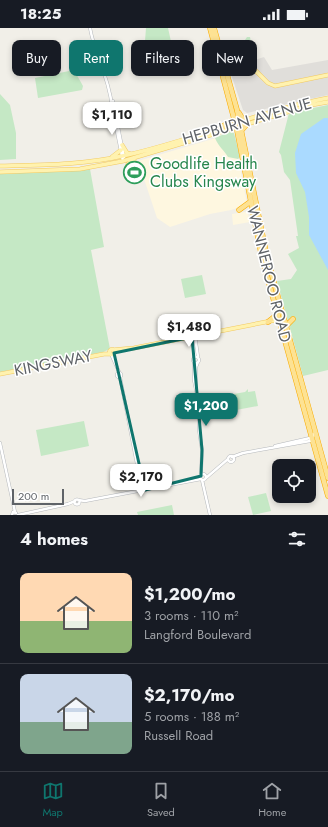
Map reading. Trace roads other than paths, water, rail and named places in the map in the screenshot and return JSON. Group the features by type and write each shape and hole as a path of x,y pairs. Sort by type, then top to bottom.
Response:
{"highway":[{"name":"WANNEROO ROAD","path":"210,28 214,40"},
{"name":"WANNEROO ROAD","path":"214,28 216,40"},
{"name":"WANNEROO ROAD","path":"224,76 237,127 251,208 272,295 278,314 286,326 328,478"},
{"name":"WANNEROO ROAD","path":"225,76 236,110 237,127 245,151 262,236 277,292 282,320 310,440 315,449 328,496"},
{"path":"220,128 237,127 247,122 236,110"},
{"path":"243,161 243,152 245,151"},
{"path":"251,181 249,184 254,205 251,208 255,212 262,236"},
{"path":"240,210 250,202"},
{"path":"272,295 277,292"},
{"path":"268,322 278,314"},
{"path":"286,326 293,319"}],"main road":[{"path":"257,73 272,86 328,76"},
{"name":"HEPBURN AVENUE","path":"0,172 80,169 116,163 138,158 237,127 247,122 310,101 328,98"},
{"name":"HEPBURN AVENUE","path":"247,122 328,102"},
{"name":"HEPBURN AVENUE","path":"0,166 65,164 107,159 131,154 220,128"},
{"path":"122,146 127,153 131,154"},
{"path":"107,159 120,150"},
{"path":"116,163 120,163 126,167 128,163 138,158"},
{"name":"KINGSWAY","path":"0,373 282,320"}],"street":[{"path":"90,28 94,48 107,81 124,161"},
{"path":"114,112 120,150 123,156"},
{"path":"193,336 198,362 196,367 196,388"},
{"path":"112,353 118,369 137,464 141,469 145,490"},
{"path":"197,357 194,362 194,380 199,405 204,487 210,515"},
{"path":"310,440 316,433"},
{"path":"224,464 230,462 239,454 310,440 318,443"},
{"path":"0,442 15,514"},
{"path":"8,515 193,480 212,473 228,459 233,458"}],"water":[{"path":"324,118 328,118 328,270 309,235 309,217 305,192 296,173 295,153 301,134"}],"place":[{"name":"Goodlife Health Clubs Kingsway","path":"134,172"}]}
